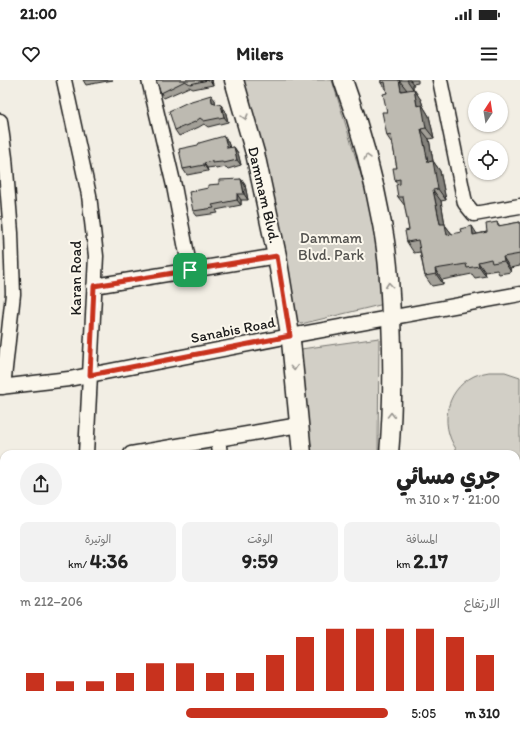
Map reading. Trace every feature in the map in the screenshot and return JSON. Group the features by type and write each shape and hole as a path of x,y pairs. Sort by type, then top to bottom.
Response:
{"main road":[{"name":"Dammam Blvd.","path":"234,80 255,153 277,256 290,336 302,450"},
{"path":"343,80 352,104 369,164 383,225 390,286 392,348 389,450"}],"street":[{"name":"Karan Road","path":"64,80 89,195 96,256 86,450"},
{"path":"149,80 174,186 190,270"},
{"path":"440,80 465,203 474,214 520,206"},
{"path":"0,121 6,158 10,211 13,294 2,387"},
{"path":"94,286 277,256"},
{"name":"Sanabis Road","path":"2,387 68,379 391,317 520,294"},
{"path":"172,450 218,438 299,425"},
{"path":"218,438 220,450"}],"green space":[{"name":"Dammam Blvd. Park","path":"241,80 332,80 380,237 384,304 301,324 291,317"},
{"path":"379,338 378,450 311,450 301,349"},
{"path":"489,372 505,372 520,377 520,450 457,450 453,444 447,423 450,401 456,391 464,383 479,374"},
{"path":"211,447 212,450 195,450"}],"building":[{"path":"156,80 208,80 190,84 185,81 161,93"},
{"path":"381,80 399,80 401,91 414,89 417,106 422,105 426,128 421,129 428,162 433,161 438,189 433,190 440,224 445,224 447,235 461,232 460,229 472,226 473,235 487,232 486,224 497,222 498,226 520,222 520,254 503,257 504,261 492,263 491,259 478,262 479,266 467,268 466,264 435,269 436,274 425,276 418,240 407,242 405,231 409,230 403,197 398,197 396,185 400,184 400,179 395,180 393,168 397,168 391,135 387,136 382,112 387,112 383,94 387,93 385,82 381,83"},
{"path":"211,95 212,102 221,105 224,117 204,121 200,118 195,122 175,130 169,111 188,102"},
{"path":"224,136 227,148 234,147 237,160 224,163 212,163 212,161 204,163 204,165 183,169 179,149 198,145 199,143"},
{"path":"241,179 244,194 237,194 237,200 212,205 214,208 193,211 189,192 208,188 208,185 219,184 219,180"}],"route":[{"path":"277,256 290,336 90,375 94,286 190,270 277,256"}]}
